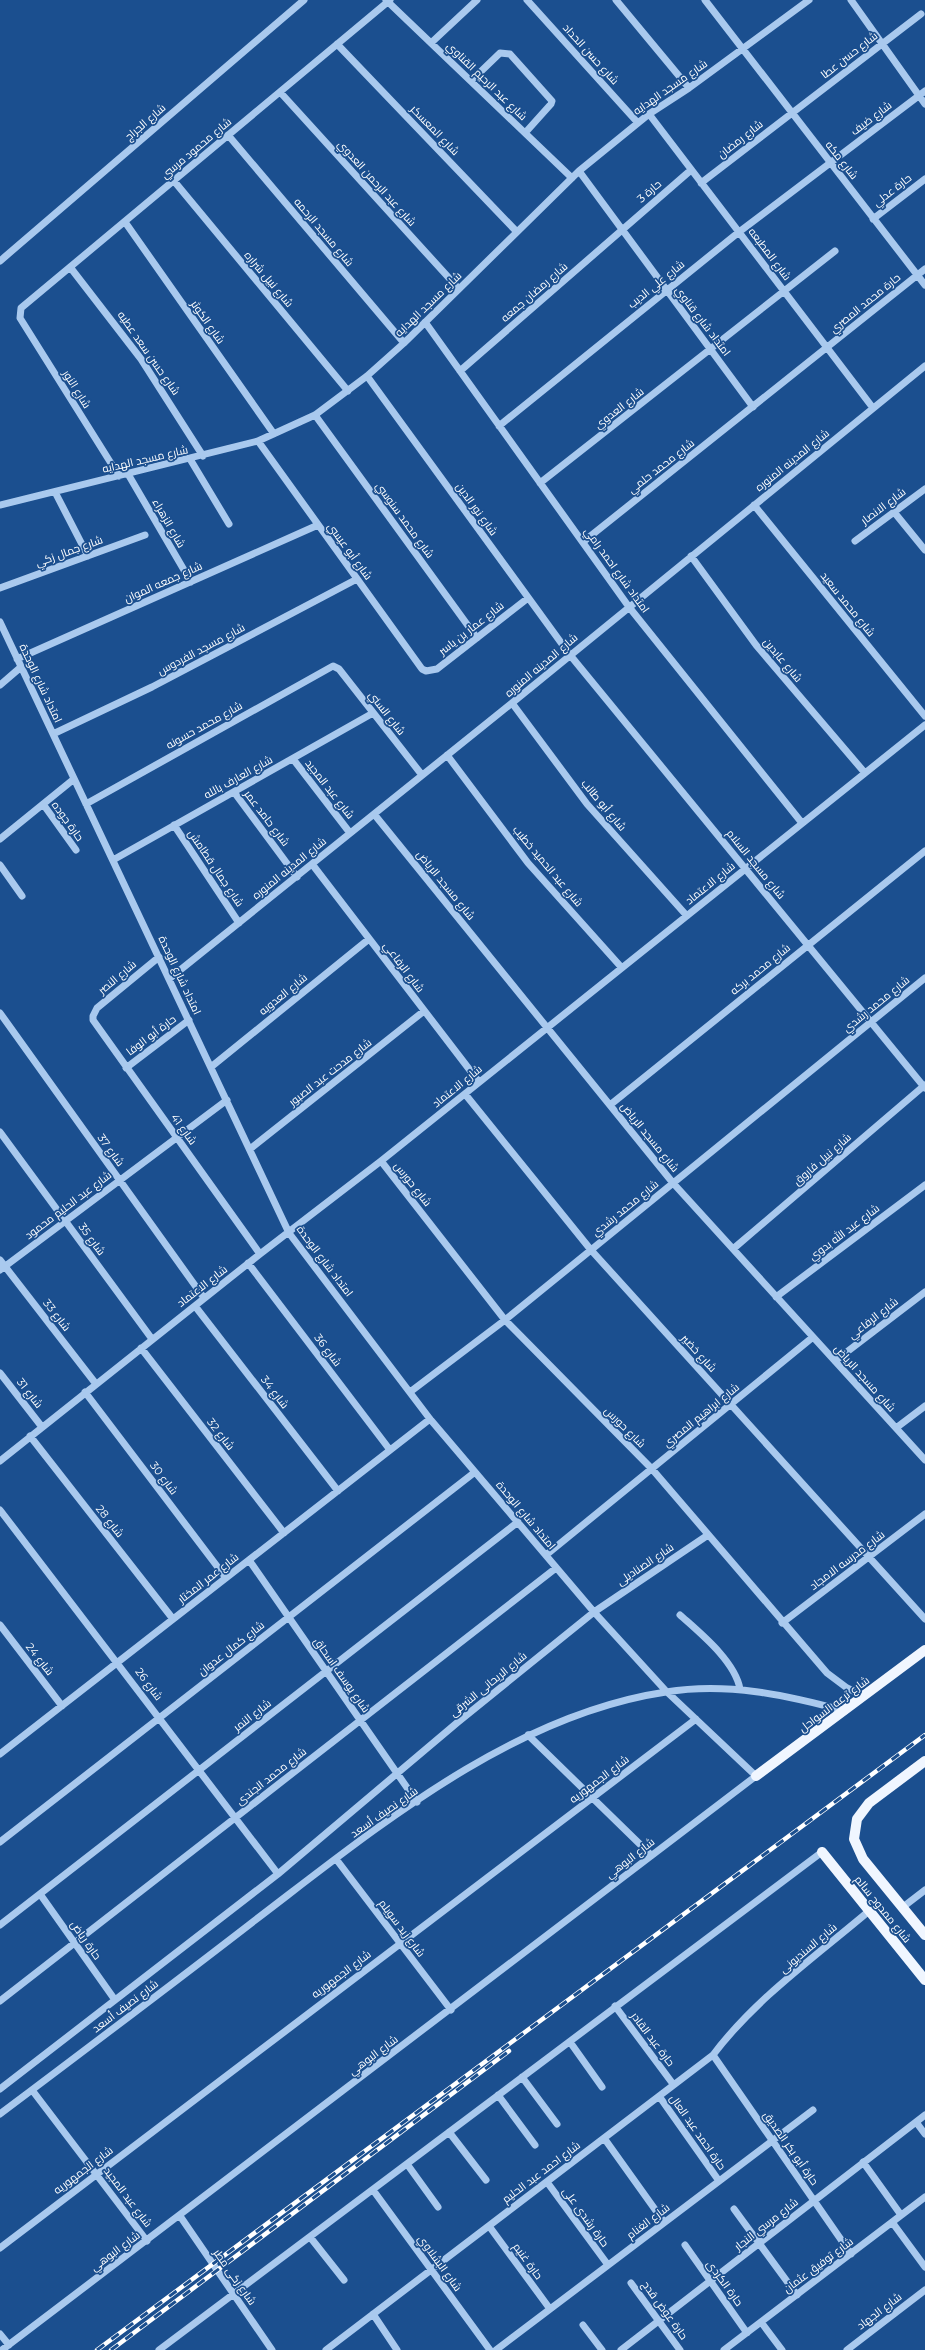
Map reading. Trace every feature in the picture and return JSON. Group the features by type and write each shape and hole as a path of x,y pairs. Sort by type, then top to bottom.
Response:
{"main road":[{"name":"شارع ترعه السواحل","path":"756,1776 925,1650"},
{"name":"شارع ممدوح سالم","path":"923,1766 869,1803 856,1819 854,1840 863,1859 925,1935"},
{"name":"شارع ممدوح سالم","path":"822,1852 925,1980"}],"street":[{"name":"شارع الجراج","path":"0,261 304,0"},
{"path":"431,43 477,0"},
{"name":"شارع حسن الحداد","path":"527,0 638,123"},
{"path":"616,0 689,88"},
{"name":"شارع مكه","path":"705,0 925,285"},
{"path":"851,0 882,43 922,93 925,104"},
{"name":"شارع عبد الرحيم القناوي","path":"388,1 572,178"},
{"name":"شارع محمود مرسي","path":"19,313 21,308 388,1"},
{"name":"شارع مسجد الهدايه","path":"0,505 190,460 258,441 315,415 348,391 404,343 579,171 649,114 689,88 807,1"},
{"name":"شارع حسن عطا","path":"792,113 921,14"},
{"name":"شارع المعسكر","path":"338,44 517,232"},
{"path":"471,81 500,53 507,52 510,54 552,101 525,133"},
{"name":"شارع عبد الرحمن العدوي","path":"280,92 459,289"},
{"name":"شارع ضيف","path":"830,162 922,93"},
{"name":"شارع رمضان","path":"702,183 792,113"},
{"name":"شارع المطبعه","path":"649,114 873,408"},
{"name":"شارع مسجد الرحمه","path":"228,135 404,343"},
{"name":"شارع علي الديب","path":"499,426 739,232 830,162"},
{"name":"حارة 3","path":"622,230 691,170"},
{"name":"امتداد شارع قناوي","path":"579,171 753,407"},
{"name":"حارة عدلي","path":"873,219 925,179"},
{"name":"شارع نبيل شراره","path":"174,181 348,391"},
{"name":"شارع الكوثر","path":"124,222 274,434"},
{"name":"شارع رمضان جمعه","path":"460,371 622,230"},
{"path":"784,292 835,251"},
{"name":"شارع حسن سعد عطيه","path":"70,267 141,359 204,456"},
{"name":"حارة محمد المصري","path":"753,407 925,269"},
{"name":"شارع العدوي","path":"540,483 784,292"},
{"name":"شارع النور","path":"19,313 22,322 119,476"},
{"name":"امتداد شارع احمد رامي","path":"425,322 629,606 802,823"},
{"name":"شارع المدينه المنوره","path":"169,979 512,704 629,606 925,366"},
{"name":"شارع نور الدين","path":"366,376 570,655"},
{"name":"شارع محمد حلمي","path":"582,542 753,407"},
{"name":"شارع محمد سنوسي","path":"315,415 477,638"},
{"name":"شارع أبو عيسي","path":"258,441 422,669 426,671"},
{"path":"190,460 229,524"},
{"name":"شارع الزهراء","path":"128,474 191,582"},
{"name":"شارع الانصار","path":"855,541 925,489"},
{"path":"55,492 88,556"},
{"name":"شارع محمد سعيد","path":"754,505 925,716"},
{"path":"894,512 925,550"},
{"name":"شارع جمعه الموان","path":"18,659 318,525"},
{"name":"شارع جمال زكي","path":"0,588 145,536"},
{"name":"شارع عابدين","path":"691,556 756,645 865,773"},
{"name":"شارع مسجد الفردوس","path":"53,734 152,687 357,579"},
{"name":"شارع عمار بن ياسر","path":"426,671 437,669 528,598"},
{"name":"امتداد شارع الوحدة","path":"0,622 289,1233 430,1419 556,1568 666,1692 756,1776"},
{"name":"شارع مسجد السلام","path":"570,655 924,1086"},
{"name":"شارع السني","path":"333,666 339,670 422,775"},
{"name":"شارع محمد حسونه","path":"86,804 333,666"},
{"path":"0,685 22,667"},
{"name":"شارع أبو طالب","path":"512,704 587,804 686,916"},
{"name":"شارع العارف بالله","path":"113,860 374,713"},
{"name":"شارع الاعتماد","path":"0,1461 248,1263 381,1161 925,725"},
{"name":"شارع عبد الحميد خطيب","path":"447,755 528,863 622,968"},
{"name":"شارع عبد المجيد","path":"293,759 350,833"},
{"path":"0,839 74,779"},
{"name":"شارع حامد عمر","path":"234,792 297,877"},
{"name":"حارة جوده","path":"43,804 76,850"},
{"name":"شارع مسجد الرياض","path":"374,814 673,1183 925,1460"},
{"name":"شارع جمال قطامش","path":"174,825 239,923"},
{"name":"شارع محمد بركه","path":"610,1106 925,851"},
{"name":"شارع الرفاعي","path":"312,864 479,1082"},
{"path":"0,865 22,896"},
{"name":"شارع العدويه","path":"211,1067 369,939"},
{"name":"شارع النصر","path":"93,1016 97,1008 159,957"},
{"name":"شارع محمد رشدي","path":"410,1392 505,1320 925,978"},
{"name":"شارع مدحت عبد الصبور","path":"250,1149 424,1011"},
{"name":"شارع 37","path":"0,1014 204,1298"},
{"name":"شارع 41","path":"93,1016 95,1025 260,1254"},
{"name":"حارة أبو الوفا","path":"126,1068 189,1020"},
{"name":"شارع نبيل فاروق","path":"733,1249 924,1086"},
{"name":"شارع خضير","path":"465,1094 590,1250 925,1619"},
{"name":"شارع عبد الحليم محمود","path":"2,1268 227,1100"},
{"name":"شارع 35","path":"0,1132 152,1339"},
{"name":"شارع حورس","path":"381,1161 505,1320 652,1469 782,1623 827,1673 846,1688 864,1696"},
{"name":"شارع عبد الله بدوي","path":"776,1296 925,1185"},
{"name":"شارع 33","path":"0,1260 2,1268 96,1384"},
{"name":"شارع 36","path":"248,1263 390,1450"},
{"name":"شارع الرفاعي","path":"835,1361 925,1292"},
{"name":"شارع 34","path":"195,1306 338,1491"},
{"name":"شارع ابراهيم المصري","path":"546,1556 813,1337"},
{"name":"شارع 32","path":"141,1348 284,1533"},
{"name":"شارع 31","path":"0,1373 42,1427"},
{"name":"شارع 30","path":"85,1392 226,1578"},
{"path":"896,1428 925,1406"},
{"name":"شارع عمر المختار","path":"2,1750 62,1706 430,1419"},
{"name":"شارع 28","path":"30,1436 174,1619"},
{"name":"شارع كمال عدوان","path":"0,1842 475,1472"},
{"name":"شارع 26","path":"0,1510 200,1769 278,1874"},
{"name":"شارع مدرسه الامجاد","path":"782,1623 925,1514"},
{"name":"شارع النمر","path":"0,1925 518,1522"},
{"name":"شارع الصناديلى","path":"594,1612 708,1535"},
{"name":"شارع يوسف اسحاق","path":"249,1560 417,1802"},
{"name":"شارع محمد الجندى","path":"0,2001 556,1568"},
{"name":"شارع الريحانى الشرقى","path":"398,1774 594,1612"},
{"path":"680,1615 718,1651 726,1662 740,1689"},
{"name":"شارع 24","path":"0,1625 62,1706"},
{"name":"شارع نصيف أسعد","path":"0,2114 336,1859 455,1775 528,1735 598,1707 666,1692 740,1689 800,1698 845,1711"},
{"name":"شارع الجمهوريه","path":"0,2248 696,1719"},
{"path":"528,1735 651,1855"},
{"name":"شارع نصيف أسعد","path":"0,2089 278,1874 398,1774"},
{"name":"شارع البوهي","path":"2,2350 451,2010 651,1855 756,1776"},
{"path":"163,2349 570,2042 615,2006 822,1852"},
{"name":"شارع زيد سويلم","path":"336,1859 451,2010"},
{"path":"902,1907 925,1890"},
{"name":"حارة رياض","path":"40,1894 115,2000"},
{"name":"شارع السنديونى","path":"761,2003 869,1911"},
{"name":"شارع احمد عبد الحليم","path":"326,2350 673,2084 712,2056 733,2030 761,2003"},
{"name":"حارة عبد القادر","path":"615,2006 673,2084"},
{"path":"570,2042 602,2087"},
{"name":"حارة أبو بكر الصديق","path":"712,2056 851,2254"},
{"path":"522,2077 557,2124"},
{"name":"شارع عبد المجيد","path":"32,2090 147,2241"},
{"path":"498,2095 535,2145"},
{"name":"حارة احمد عبد العال","path":"659,2096 718,2181"},
{"name":"شارع الغنام","path":"496,2350 813,2110"},
{"name":"شارع مرسي النجار","path":"621,2350 925,2115"},
{"path":"916,2122 925,2134"},
{"path":"449,2132 486,2180"},
{"path":"604,2138 664,2222"},
{"path":"863,2162 902,2215"},
{"path":"407,2164 438,2207"},
{"name":"حارة رشدى على","path":"547,2182 608,2265"},
{"name":"شارع البشلاوي","path":"373,2190 490,2350"},
{"name":"شارع توفيق عثمان","path":"724,2350 925,2197"},
{"path":"734,2209 797,2295"},
{"name":"شارع زكى مطر","path":"180,2216 272,2350"},
{"path":"892,2222 925,2267"},
{"name":"حارة غنيم","path":"489,2226 550,2309"},
{"path":"310,2237 344,2280"},
{"name":"حارة الكردى","path":"685,2245 747,2333"},
{"name":"حارة عوض قدح","path":"631,2283 680,2350"},
{"name":"شارع الجهاد","path":"847,2350 925,2290"},
{"path":"373,2314 397,2350"},
{"path":"761,2322 782,2350"},
{"path":"583,2325 602,2350"},
{"path":"0,2334 9,2345"}],"railway":[{"path":"97,2350 925,1735"},
{"path":"111,2350 509,2051"}]}
